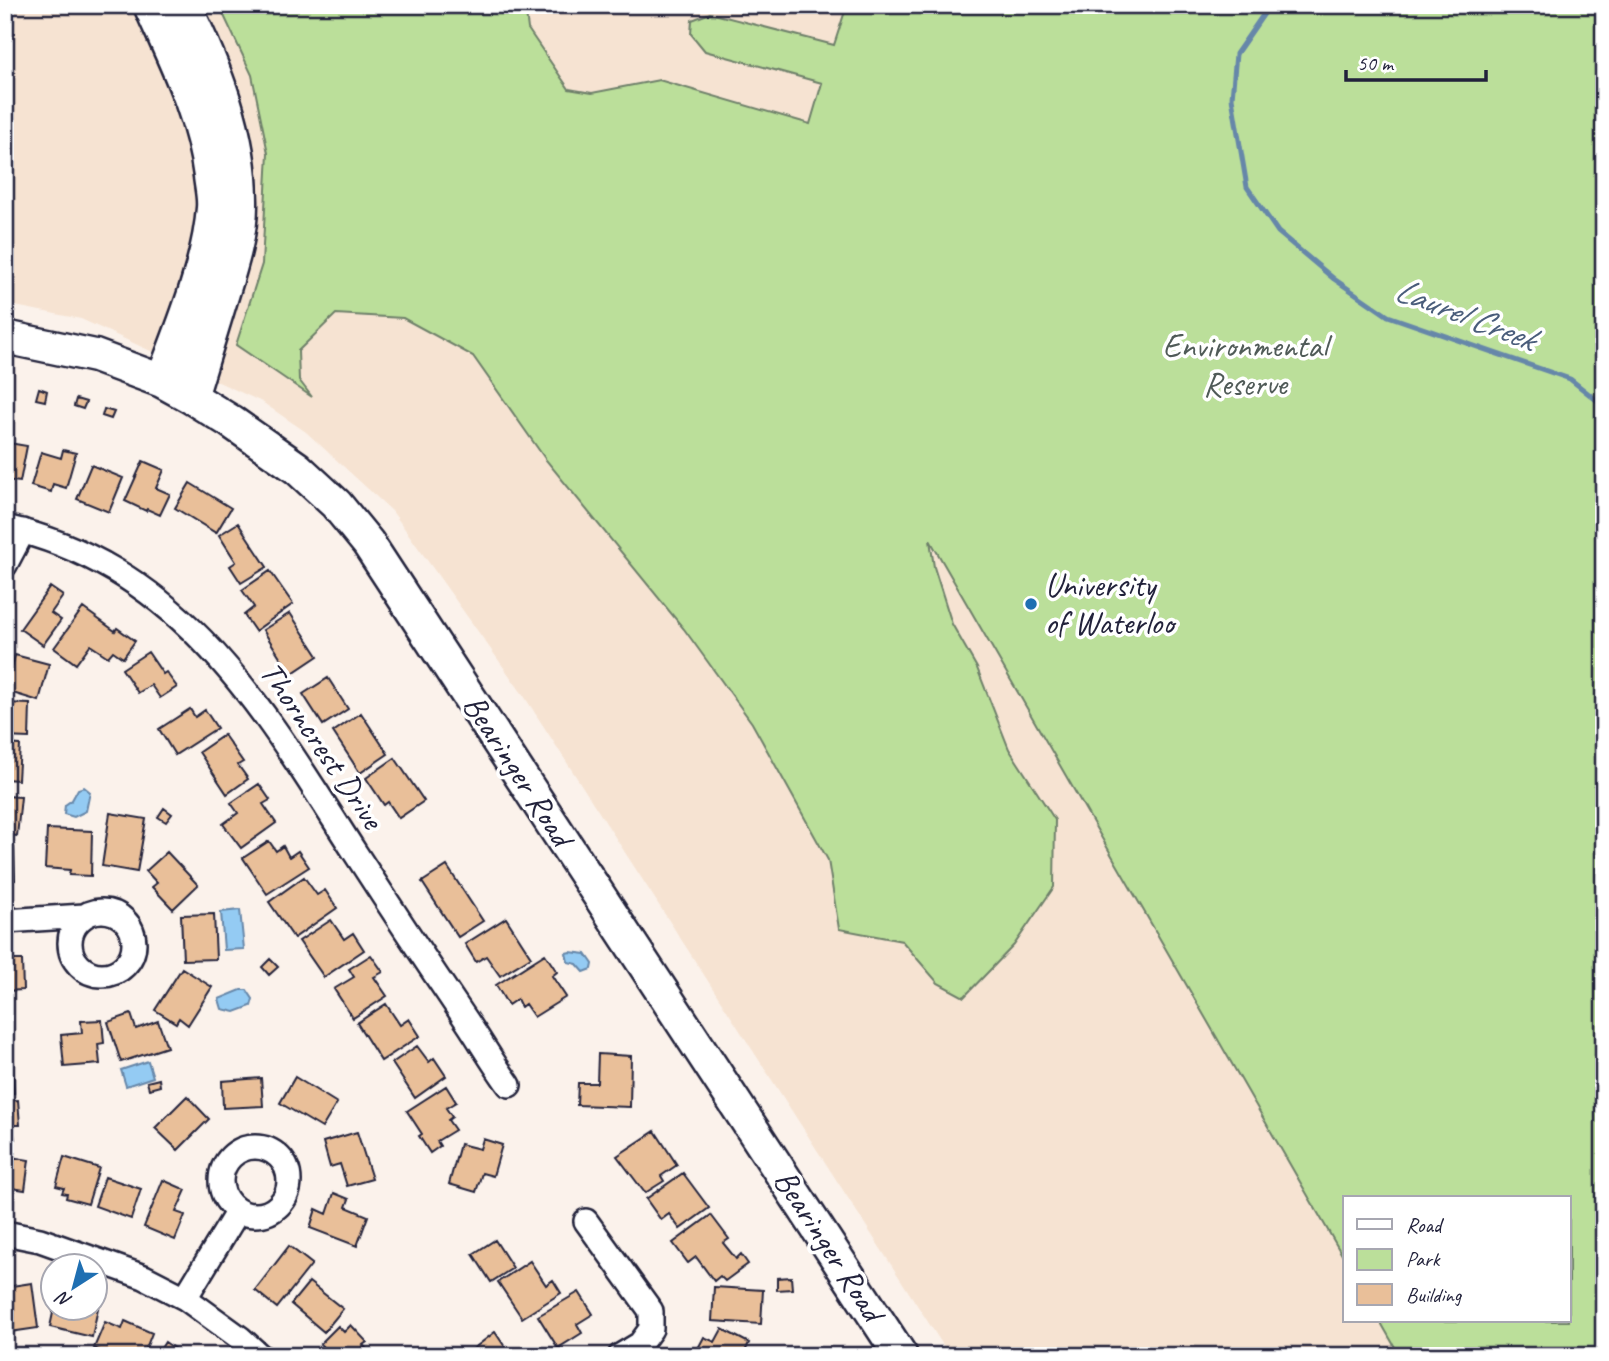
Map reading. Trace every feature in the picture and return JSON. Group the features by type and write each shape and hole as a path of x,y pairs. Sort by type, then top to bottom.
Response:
{"street":[{"path":"150,5 197,112 214,205 208,245 162,381"},
{"path":"184,5 206,50 226,103 237,159 241,205 236,250 191,397"},
{"name":"Bearinger Road","path":"5,337 95,356 162,381 230,421 297,468 336,504 368,543 901,1356"},
{"path":"5,565 14,529"},
{"name":"Thorncrest Drive","path":"14,529 104,563 153,596 199,635 251,695 509,1085"},
{"path":"5,920 84,916"},
{"path":"185,1298 238,1211"},
{"path":"586,1221 651,1311 651,1329 640,1344 620,1356"},
{"path":"5,1233 40,1240 144,1277 185,1298 260,1356"}],"shaded area":[{"name":"University of Waterloo","path":"5,5 1604,5 1604,1356 950,1356 524,696 392,511 306,432 262,402 81,319 5,304"}],"green space":[{"name":"Environmental Reserve","path":"219,5 525,5 528,29 569,89 592,93 659,80 810,124 822,83 705,51 691,34 692,20 710,13 834,45 847,5 1604,5 1604,1356 1400,1356 1381,1322 1570,1322 1570,1196 1343,1196 1343,1257 930,540 934,567 952,624 977,668 1009,749 1055,820 1054,887 1014,945 964,997 938,983 902,941 839,929 828,860 752,723 684,629 546,460 473,356 403,318 336,314 298,351 299,380 312,397 236,345 262,264 268,153 252,75"}],"water":[{"path":"84,787 90,792 86,811 74,817 64,814 65,805 72,800 78,789"},
{"path":"240,910 244,949 224,950 221,912"},
{"path":"566,953 586,954 593,964 592,969 584,972 577,964 568,962"},
{"path":"247,990 253,999 251,1006 235,1012 222,1009 219,999"},
{"path":"148,1061 153,1077 126,1086 121,1070"}],"building":[{"path":"39,388 47,391 45,401 36,399"},
{"path":"76,399 86,402 83,409 74,406"},
{"path":"104,409 114,412 111,419 102,416"},
{"path":"9,443 27,446 20,482 5,480 5,453"},
{"path":"63,450 76,453 66,488 53,484 51,492 31,486 41,452 61,458"},
{"path":"143,461 164,470 156,488 170,494 160,515 125,501"},
{"path":"91,465 123,478 109,512 77,499"},
{"path":"190,483 231,508 216,533 175,508"},
{"path":"238,523 267,567 241,583 230,566 236,562 219,535"},
{"path":"270,571 293,604 255,631 244,615 254,607 242,590"},
{"path":"50,587 63,596 51,613 61,620 43,645 20,629"},
{"path":"83,608 115,631 117,628 135,641 123,658 113,651 108,657 90,645 76,664 54,648"},
{"path":"290,613 318,656 291,674 263,630"},
{"path":"148,652 163,674 166,672 177,687 160,698 151,685 138,693 122,669"},
{"path":"15,655 49,664 39,701 6,691"},
{"path":"328,678 348,709 323,725 303,694"},
{"path":"5,703 30,704 29,738 5,737"},
{"path":"190,709 195,717 205,710 217,728 175,755 159,729"},
{"path":"361,713 388,754 360,773 333,732"},
{"path":"224,735 243,762 238,765 248,779 227,794 199,752"},
{"path":"5,744 20,745 18,780 5,779"},
{"path":"395,758 424,801 399,818 388,802 384,805 366,778"},
{"path":"259,784 270,800 263,804 276,823 241,848 223,824 238,813 231,803"},
{"path":"5,796 21,797 17,836 5,834"},
{"path":"164,808 172,814 166,822 158,817"},
{"path":"110,813 146,819 137,872 102,866"},
{"path":"47,829 92,831 91,876 69,875 70,870 45,868"},
{"path":"269,841 276,851 283,846 289,857 298,851 309,867 267,894 243,858"},
{"path":"14,848 15,880 5,881 5,849"},
{"path":"167,852 198,885 173,909 152,887 157,883 146,871"},
{"path":"447,866 483,921 458,937 422,882"},
{"path":"304,877 317,895 325,890 337,908 294,938 269,902"},
{"path":"214,914 216,959 183,960 181,915"},
{"path":"506,918 531,957 500,976 486,956 476,962 465,944"},
{"path":"331,920 344,939 353,933 364,950 324,977 299,941"},
{"path":"545,954 557,972 552,976 566,997 534,1017 525,1004 521,1007 517,999 508,1005 496,985"},
{"path":"371,955 383,972 374,977 387,996 353,1018 334,989 354,977 349,969"},
{"path":"270,959 278,967 269,975 262,967"},
{"path":"5,960 22,960 23,990 5,991"},
{"path":"182,968 212,987 188,1025 179,1018 176,1023 155,1010"},
{"path":"9,1004 13,1045 5,1046 5,1005"},
{"path":"386,1004 400,1025 409,1019 420,1036 381,1061 357,1023"},
{"path":"131,1014 136,1029 158,1021 167,1047 121,1062 108,1022"},
{"path":"102,1020 104,1043 98,1044 100,1064 64,1067 61,1035 82,1033 81,1021"},
{"path":"417,1046 429,1062 434,1058 446,1076 415,1098 392,1063"},
{"path":"5,1054 12,1054 14,1093 5,1094"},
{"path":"598,1054 631,1056 630,1107 577,1105 578,1083 597,1083"},
{"path":"295,1077 337,1103 322,1128 280,1103"},
{"path":"261,1078 263,1106 223,1108 222,1081"},
{"path":"159,1079 160,1086 149,1089 147,1082"},
{"path":"446,1086 456,1102 446,1108 452,1117 448,1120 455,1130 437,1141 440,1146 430,1153 419,1136 422,1134 407,1111"},
{"path":"187,1096 209,1119 178,1150 155,1128"},
{"path":"18,1100 20,1125 13,1125 15,1143 5,1144 5,1101"},
{"path":"655,1131 677,1165 661,1176 664,1181 645,1193 617,1156"},
{"path":"357,1132 372,1179 347,1186 340,1164 330,1167 323,1142"},
{"path":"483,1139 502,1145 493,1176 482,1173 476,1192 449,1184 460,1144 480,1149"},
{"path":"5,1156 29,1160 25,1190 5,1187"},
{"path":"64,1157 99,1168 88,1204 66,1198 67,1194 62,1193 64,1188 56,1186"},
{"path":"683,1173 709,1208 680,1229 669,1214 661,1220 646,1199"},
{"path":"105,1177 141,1189 131,1219 95,1206"},
{"path":"163,1180 186,1190 176,1212 185,1215 175,1240 144,1227"},
{"path":"334,1193 349,1199 346,1207 368,1216 357,1246 310,1228 316,1209 327,1214"},
{"path":"711,1215 729,1239 723,1243 736,1259 741,1254 748,1264 725,1281 720,1276 714,1281 696,1257 688,1263 673,1243"},
{"path":"495,1240 513,1268 491,1282 473,1254"},
{"path":"289,1246 312,1264 277,1308 255,1290"},
{"path":"530,1261 546,1285 553,1280 561,1293 522,1318 498,1282"},
{"path":"791,1277 792,1289 777,1290 777,1278"},
{"path":"309,1282 343,1309 324,1332 291,1304"},
{"path":"32,1283 38,1328 10,1332 5,1287"},
{"path":"714,1287 763,1290 761,1324 712,1321"},
{"path":"579,1292 593,1314 577,1324 582,1333 558,1348 538,1316"},
{"path":"125,1321 152,1333 143,1356 118,1356 113,1353 112,1356 94,1348 105,1322 122,1329"},
{"path":"51,1322 95,1322 92,1337 50,1327"},
{"path":"351,1325 367,1342 363,1345 373,1356 332,1356 320,1344 338,1326 344,1332"},
{"path":"722,1329 749,1343 743,1356 694,1356 704,1337 715,1342"},
{"path":"495,1332 511,1356 464,1356"},
{"path":"165,1342 185,1356 156,1356"}],"waterway":[{"name":"Laurel Creek","path":"1270,5 1236,54 1232,98 1247,187 1278,232 1334,279 1388,316 1570,379 1604,406"}],"place":[{"name":"University of Waterloo","path":"1031,604"}]}
